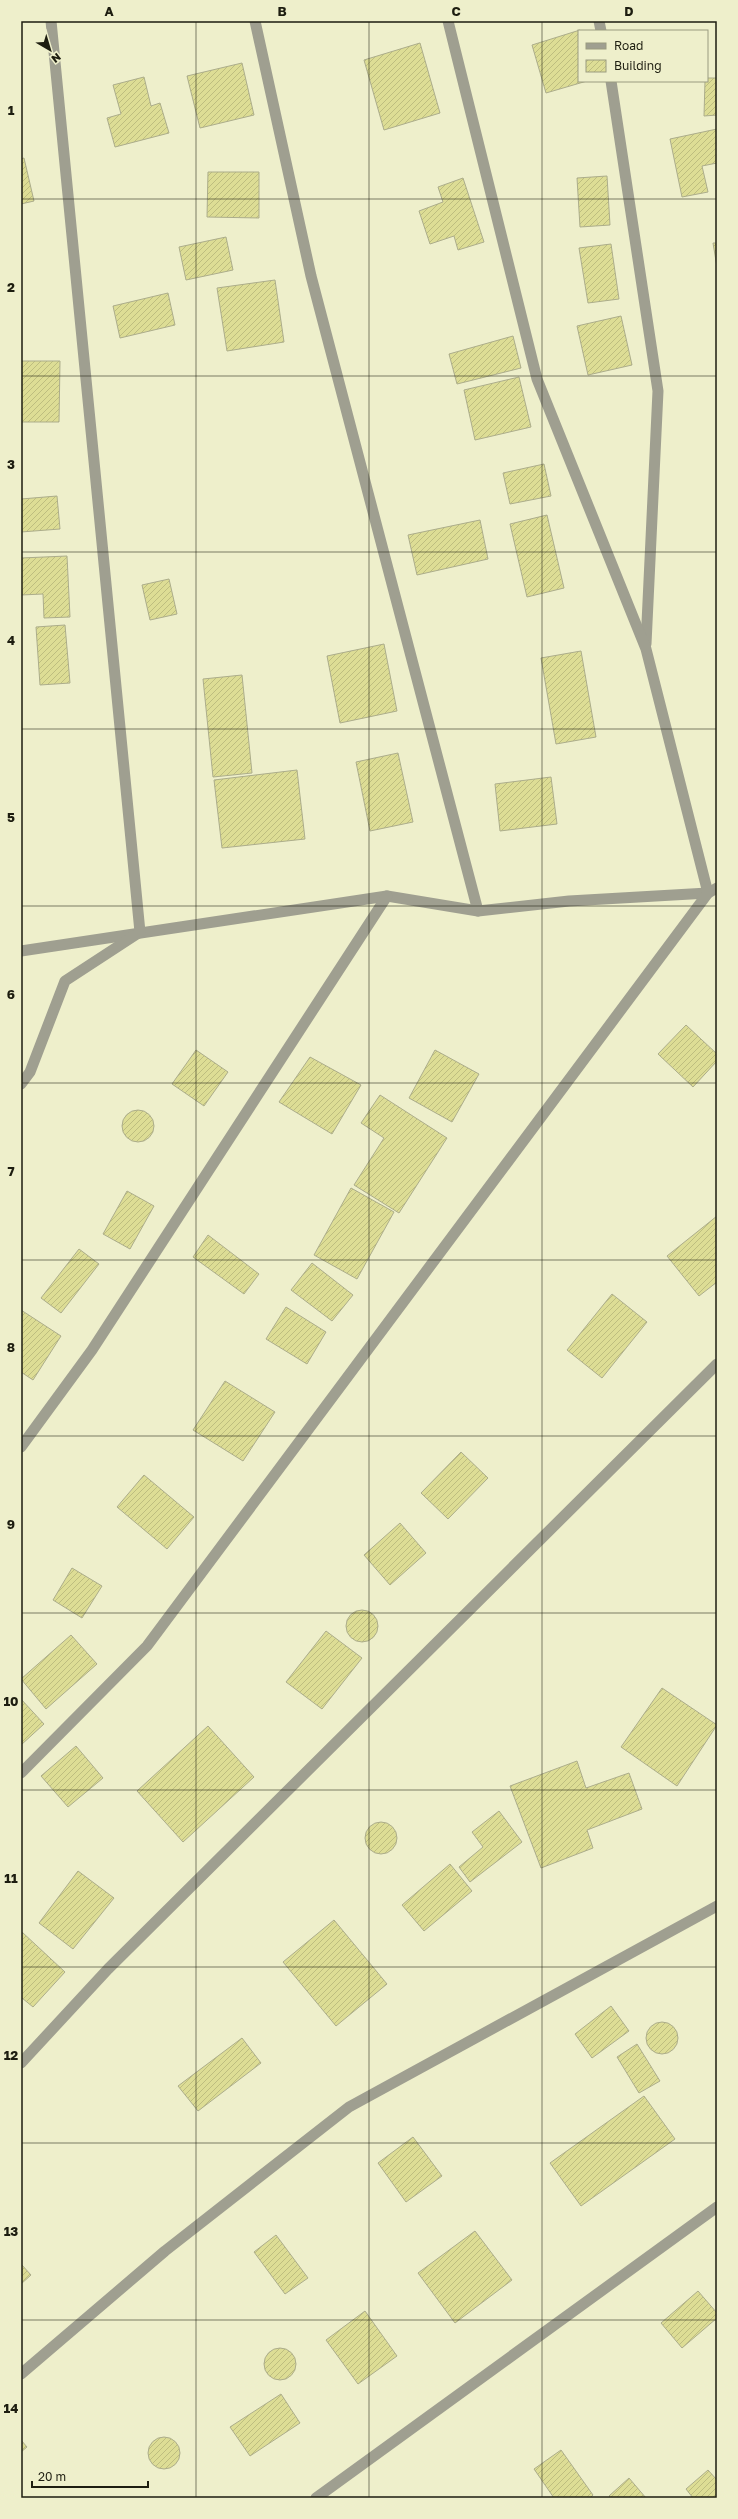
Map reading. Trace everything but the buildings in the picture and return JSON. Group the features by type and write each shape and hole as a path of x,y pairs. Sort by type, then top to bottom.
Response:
{"street":[{"path":"51,21 140,932"},
{"path":"255,21 311,276 478,911"},
{"path":"448,21 537,379 646,649 712,891"},
{"path":"611,82 658,390 646,649"},
{"path":"21,951 387,896 478,911 569,901 712,891"},
{"path":"21,1773 147,1646 712,891"},
{"path":"21,1447 92,1350 387,896"},
{"path":"21,1084 30,1072 65,981 140,932"},
{"path":"21,2064 108,1968 717,1364"},
{"path":"21,2374 165,2251 349,2107 717,1906"},
{"path":"316,2498 717,2207"}]}
